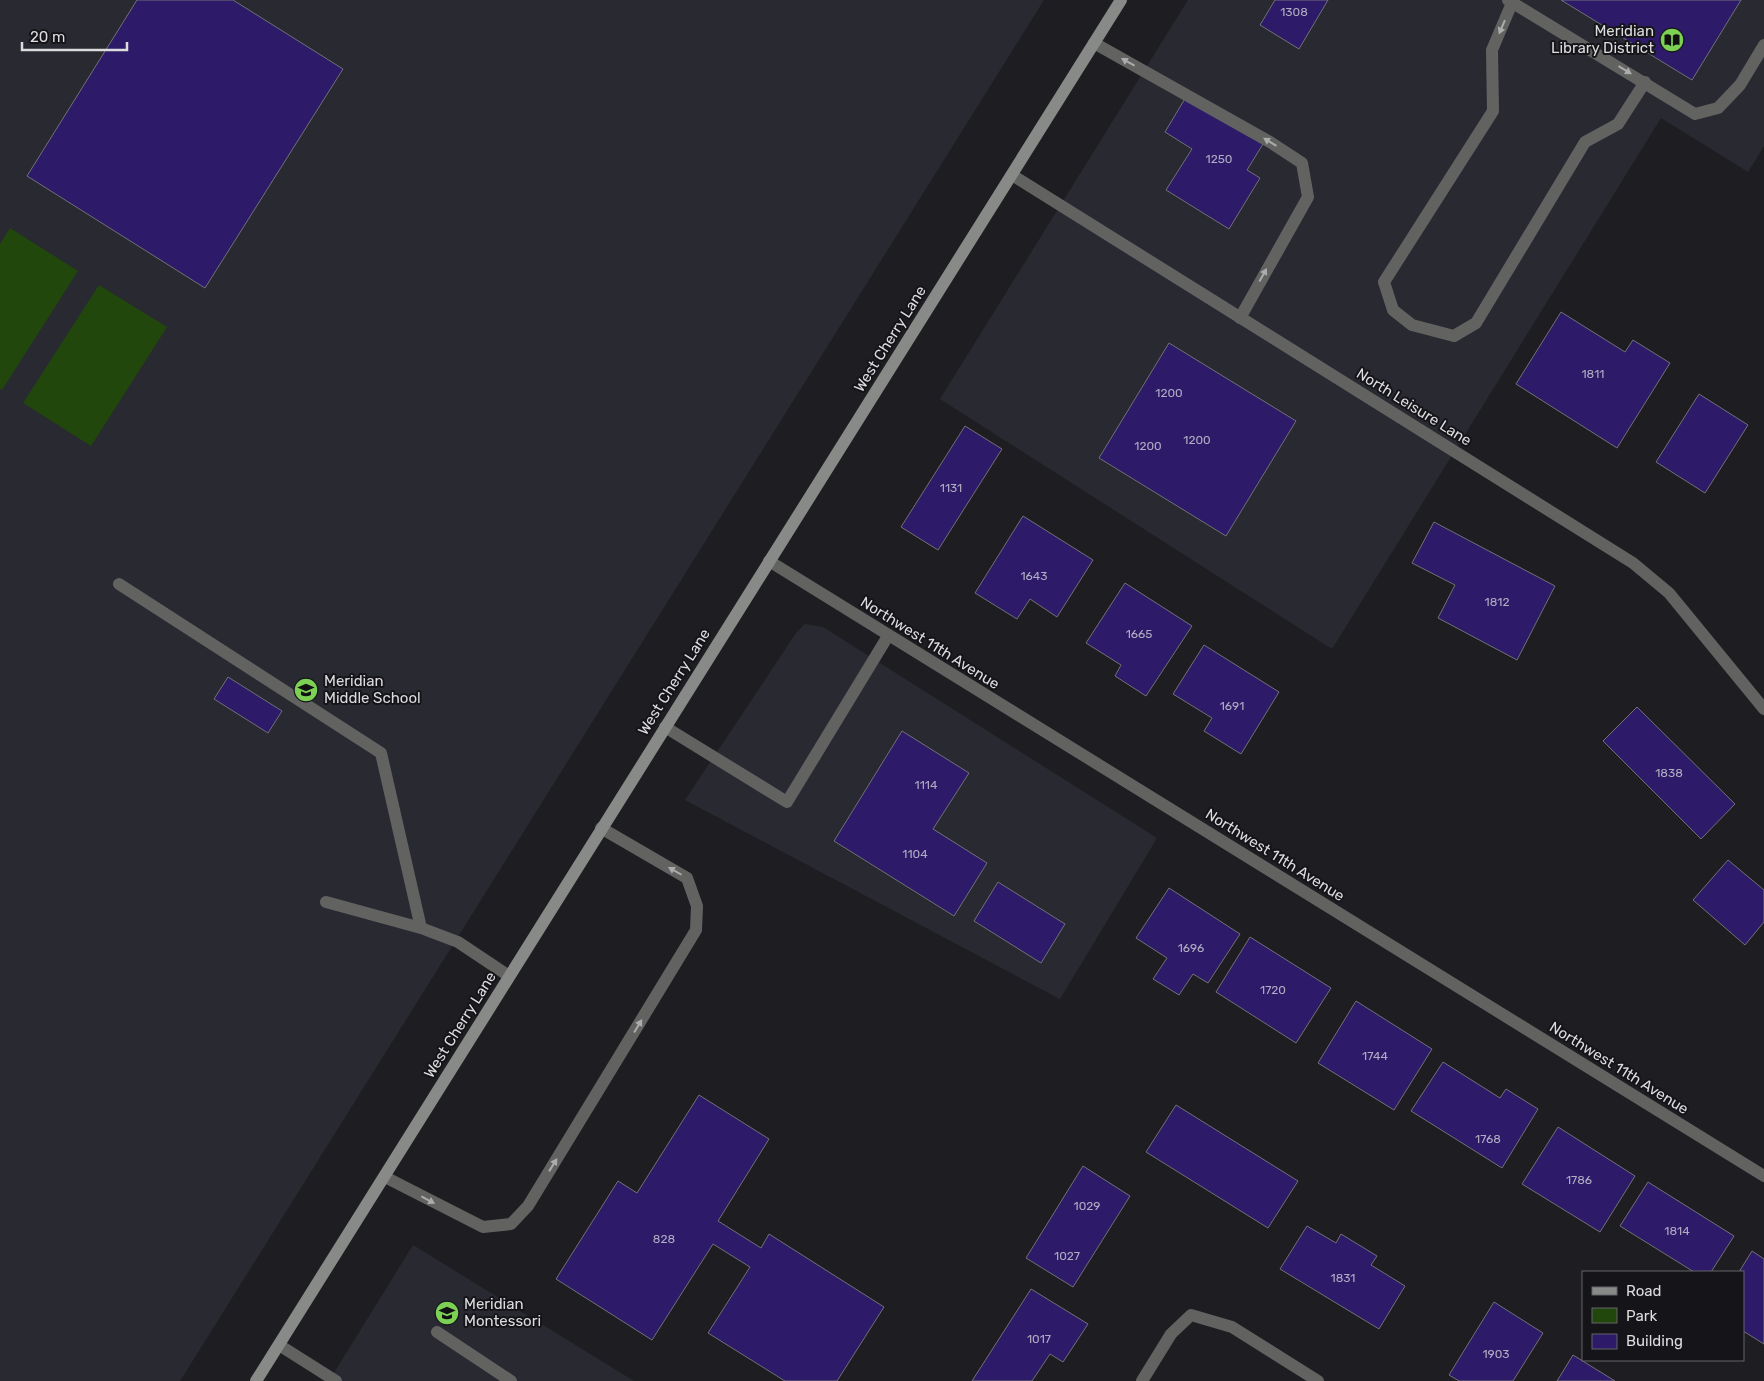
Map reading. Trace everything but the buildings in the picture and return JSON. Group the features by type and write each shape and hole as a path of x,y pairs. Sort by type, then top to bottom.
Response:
{"main road":[{"name":"West Cherry Lane","path":"256,1381 1121,0"}],"street":[{"path":"1645,82 1618,124 1585,142 1476,323 1454,336 1412,325 1393,310 1384,282 1493,110 1492,50 1510,1 1645,82 1695,114 1718,108 1740,85 1764,45"},
{"path":"1094,43 1270,142 1302,163 1308,196 1240,318"},
{"name":"North Leisure Lane","path":"1012,175 1652,576 1669,593 1764,709"},
{"name":"Northwest 11th Avenue","path":"769,561 1764,1176"},
{"path":"118,584 381,753 422,928"},
{"path":"665,727 787,802 888,636"},
{"path":"385,1177 483,1227 511,1224 528,1206 696,930 697,906 687,878 601,828"},
{"path":"326,902 422,928 458,942 509,976"},
{"path":"1142,1381 1171,1334 1191,1315 1232,1327 1318,1381"},
{"path":"437,1332 510,1381"},
{"path":"279,1344 336,1381"}],"shaded area":[{"name":"Meridian Middle School","path":"0,0 1044,0 180,1381 0,1381"},
{"path":"1188,0 1764,0 1764,146 1748,172 1661,118 1332,649 940,399"},
{"path":"805,624 823,627 1157,838 1060,999 685,800 796,633"},
{"name":"Meridian Montessori","path":"413,1245 634,1381 329,1381"}],"green space":[{"path":"10,228 78,271 2,390 0,389 0,244"},
{"path":"99,285 167,327 91,446 23,403"}],"place":[{"name":"Meridian Library District","path":"1672,40"},
{"name":"Meridian Middle School","path":"306,690"},
{"name":"Meridian Montessori","path":"447,1313"}]}
